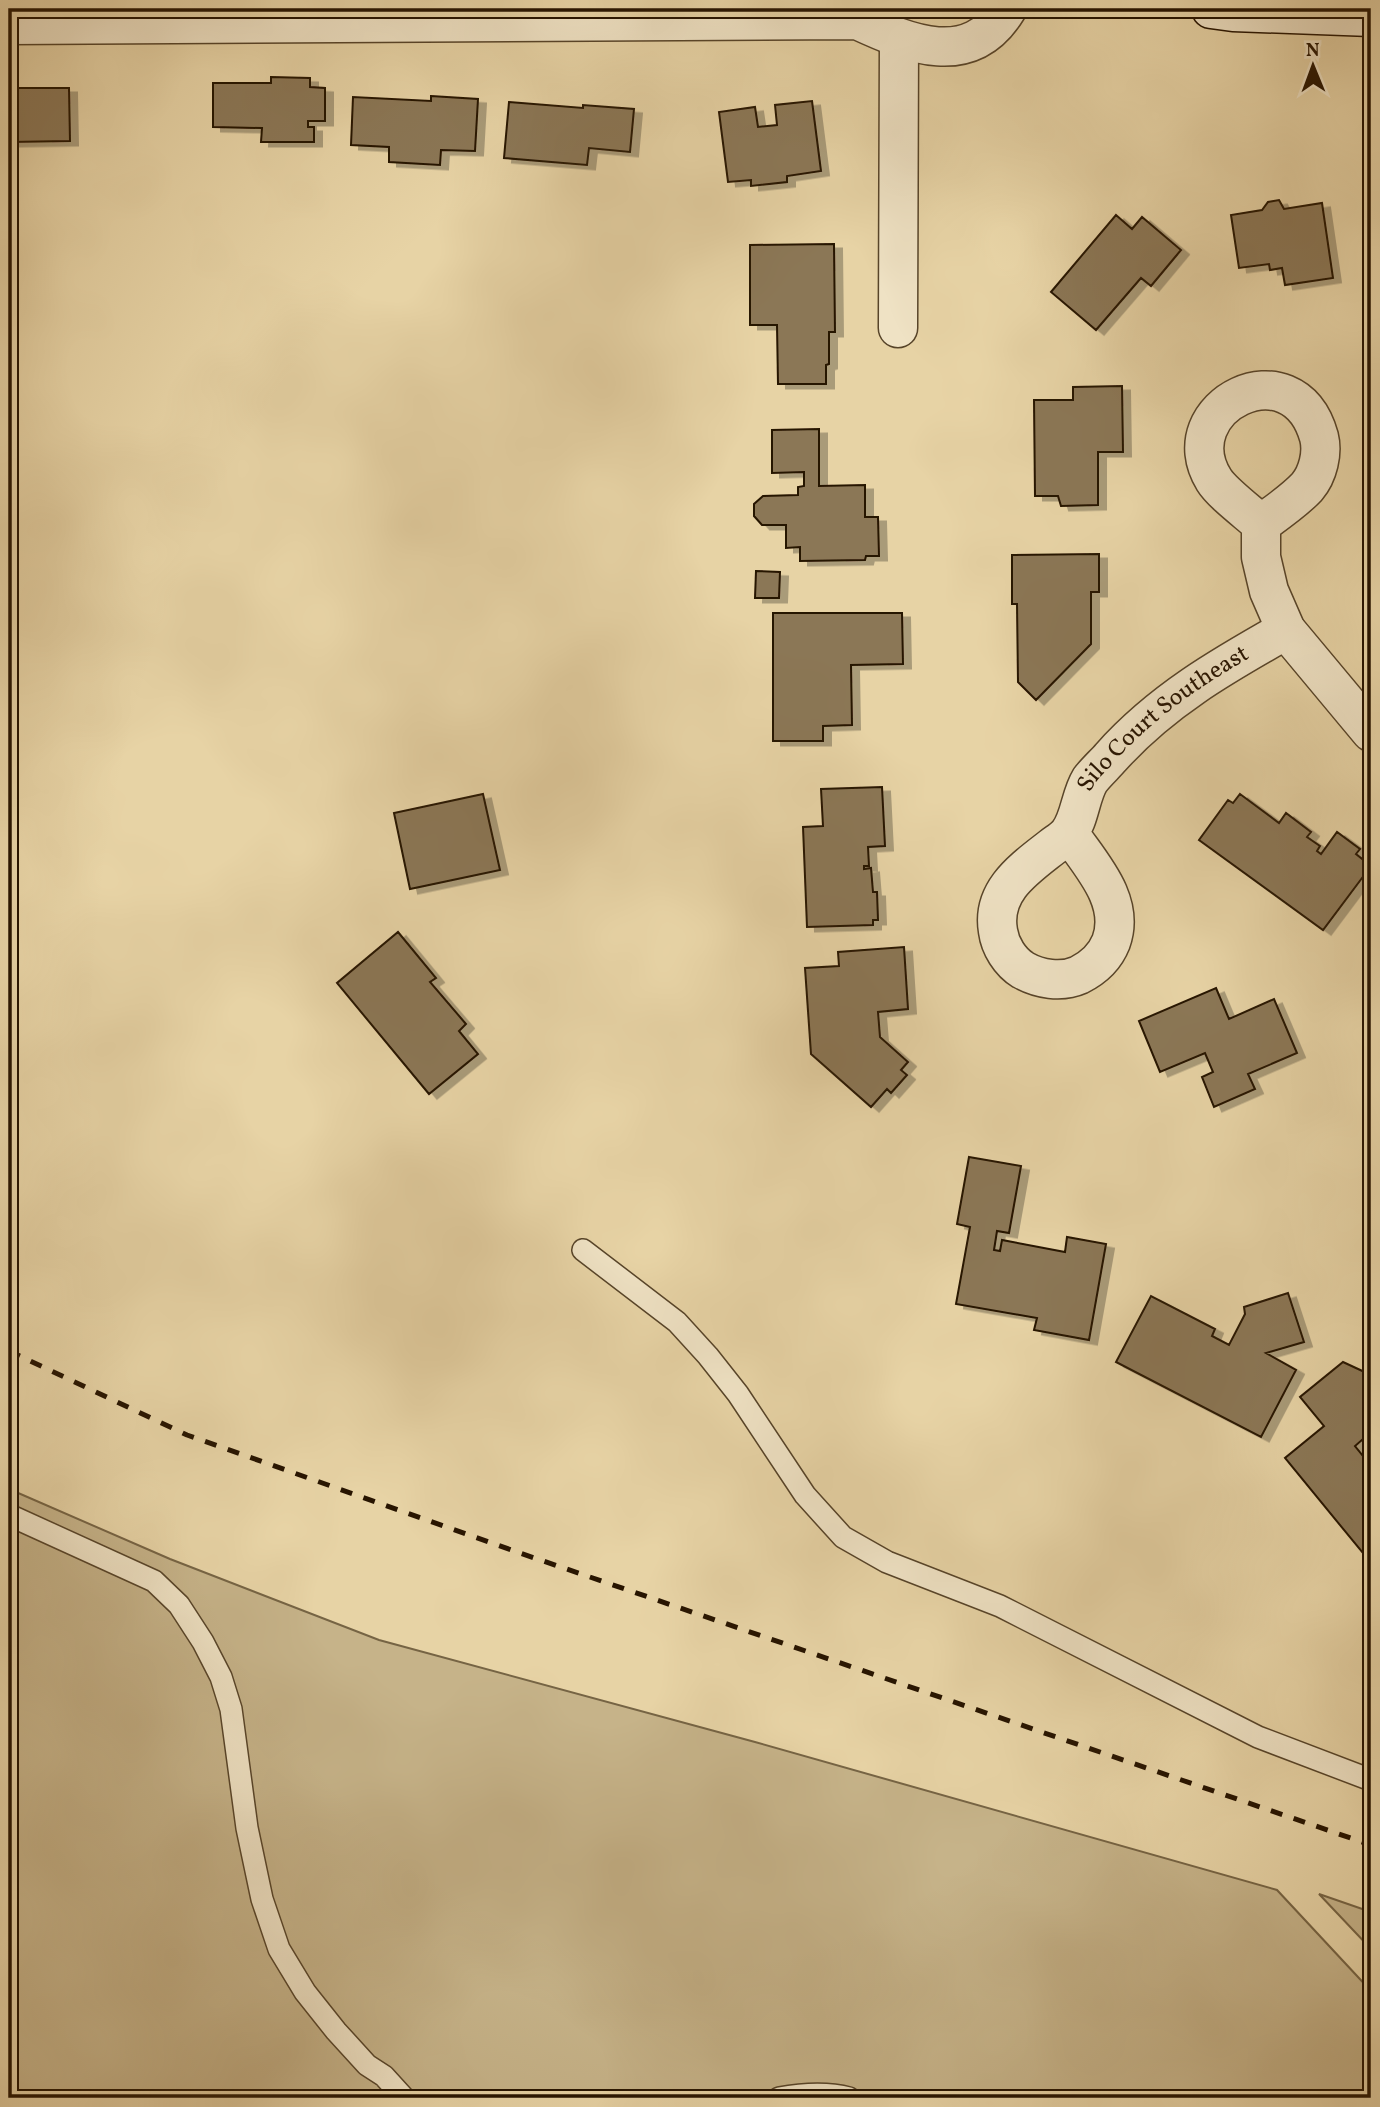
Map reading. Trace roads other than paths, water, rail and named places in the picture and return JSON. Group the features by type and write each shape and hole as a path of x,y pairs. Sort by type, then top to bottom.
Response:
{"street":[{"path":"9,25 857,20 899,40 937,47 972,43 997,26 1007,9"},
{"path":"1211,9 1371,17"},
{"path":"898,328 899,40"},
{"path":"1261,524 1261,557 1269,592 1286,630 1364,727 1371,732"},
{"name":"Silo Court Southeast","path":"1069,833 1090,781 1135,730 1213,671 1286,630"}],"lane":[{"path":"583,1250 677,1322 708,1356 738,1394 805,1495 843,1537 887,1562 1000,1606 1258,1737 1371,1780"},
{"path":"9,1515 154,1581 179,1605 221,1676 231,1709 247,1828 262,1899 279,1949 305,1992 336,2031 367,2065 384,2076 404,2098"},
{"path":"779,2098 801,2094 849,2098"}],"railway":[{"path":"9,1351 187,1435 517,1552 1371,1845"}]}
